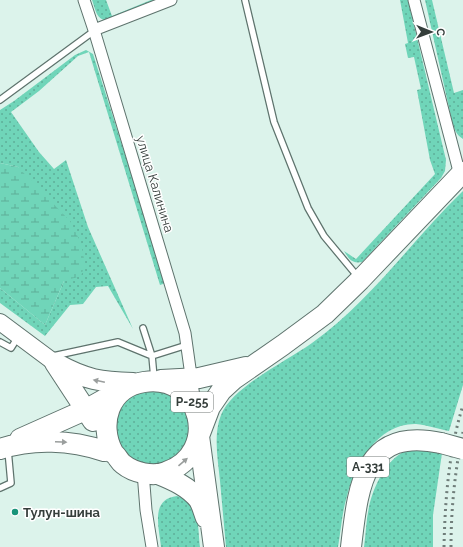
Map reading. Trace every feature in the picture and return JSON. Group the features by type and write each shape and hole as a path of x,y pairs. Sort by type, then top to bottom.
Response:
{"highway":[{"name":"Р-255","path":"151,473 176,468 185,461 195,446 210,407 221,391 234,379 325,314 360,280 461,173"},
{"path":"51,360 73,373 96,380 108,382 146,381"},
{"path":"51,360 124,465 132,469 151,473 178,483 199,500 213,541"},
{"name":"Р-255","path":"4,447 146,381 192,379 254,365"},
{"name":"Р-255","path":"146,381 163,381 187,395 196,410 199,425 199,436"},
{"path":"111,448 105,427 109,410 116,397 123,391 146,381"},
{"path":"199,436 213,541"},
{"name":"А-331","path":"351,547 357,500 366,470 381,451 396,443 430,441 463,449"},
{"path":"4,447 46,442 66,442 111,448"}],"main road":[{"path":"0,322 51,360"}],"street":[{"name":"улица Калинина","path":"84,0 188,345 196,410"},
{"path":"94,30 171,0"},
{"path":"414,0 461,173"},
{"path":"151,473 146,510 152,547"}],"lane":[{"path":"245,0 274,122 308,208 324,236 360,280"},
{"path":"0,100 94,30"},
{"path":"143,328 152,356 146,381"},
{"path":"0,342 11,348 19,336"},
{"path":"51,360 118,342 152,356 188,345"},
{"path":"0,488 11,483 4,447"}],"green space":[{"path":"92,0 106,0 112,16 151,0 159,0 108,21 99,16"},
{"path":"400,0 408,0 446,160 445,171 441,178 362,262 353,262 344,251 356,259 435,174 430,160 417,90 421,89 414,57 408,58 405,44 408,43"},
{"path":"425,0 432,0 454,93 463,90 463,139 457,133 452,121"},
{"path":"86,50 93,54 166,283 160,285 89,52 78,56 39,91 11,112 39,152 54,169 66,160 88,227 133,329 108,286 96,287 83,304 70,305 45,336 0,303 0,288 45,325 64,281 18,167 0,163 0,110 75,55"},
{"path":"0,163 18,167 70,221 81,243 85,264 81,276 64,281 45,325 0,288"},
{"path":"463,191 463,385 449,431 416,424 402,425 390,430 370,448 356,471 345,502 338,547 226,547 217,456 217,431 221,415 227,405 236,394 261,375 312,343 353,308"},
{"path":"143,390 173,394 187,409 191,433 181,454 162,465 138,464 121,451 114,421 123,401"},
{"path":"421,449 442,453 433,515 433,547 364,547 369,507 378,481 394,458 409,450"},
{"path":"177,496 185,499 194,509 198,522 200,547 161,547 158,523 160,508 163,502 168,498"}],"railway":[{"path":"444,547 445,511 451,457 463,405"},
{"path":"451,547 454,489 463,432"}],"place":[{"name":"Тулун-шина","path":"15,512"}]}
